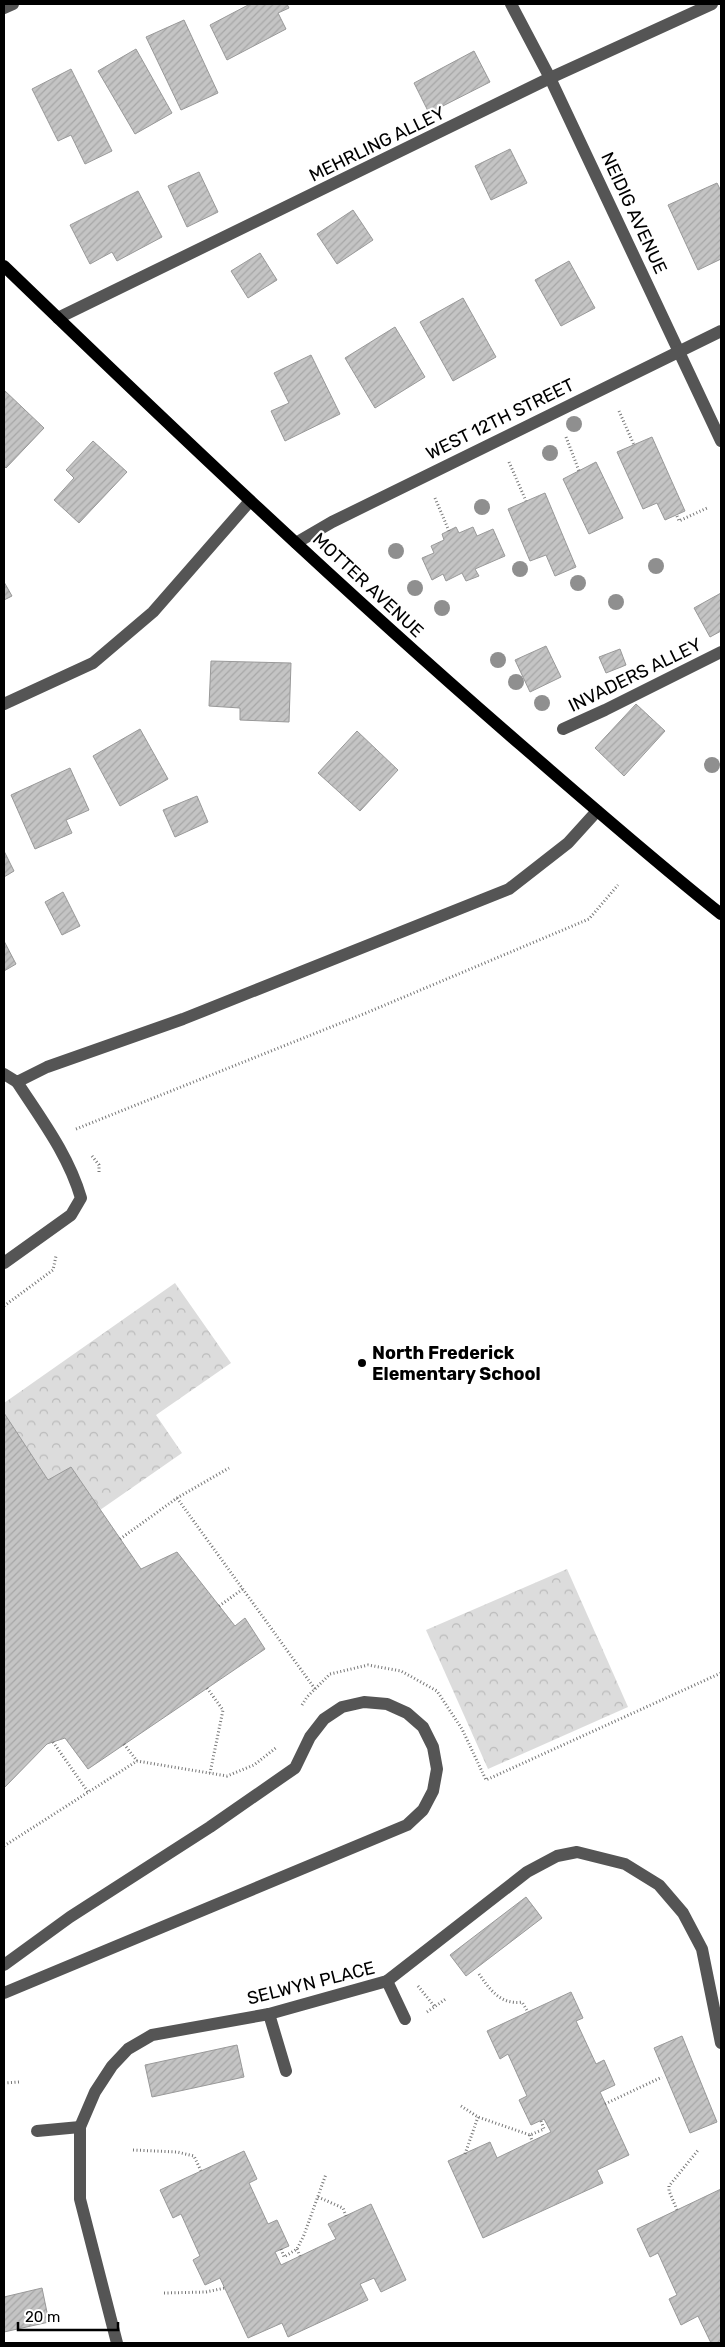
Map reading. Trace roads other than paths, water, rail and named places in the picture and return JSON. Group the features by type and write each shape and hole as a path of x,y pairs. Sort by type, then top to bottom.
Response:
{"main road":[{"name":"MOTTER AVENUE","path":"4,266 250,501 438,674 597,811 721,914"}],"street":[{"path":"4,8 13,4"},
{"name":"NEIDIG AVENUE","path":"511,4 550,78 680,350 721,441"},
{"name":"MEHRLING ALLEY","path":"58,318 550,78 712,4"},
{"name":"WEST 12TH STREET","path":"296,543 340,518 721,331"},
{"path":"4,704 93,663 153,612 250,501"},
{"name":"INVADERS ALLEY","path":"563,729 721,652"},
{"path":"17,1082 47,1067 183,1019 509,889 568,843 597,811"},
{"path":"4,1074 17,1082 64,1154 75,1178 81,1198 71,1215 4,1263"},
{"path":"4,1965 70,1917 210,1827 295,1768 315,1731 324,1719 342,1707 364,1702 387,1704 407,1713 423,1727 433,1747 437,1769 434,1791 423,1810 407,1825 4,1993"},
{"name":"SELWYN PLACE","path":"113,2342 80,2199 80,2127 95,2092 112,2066 128,2049 152,2035 268,2014 388,1982 527,1872 564,1855 577,1852 625,1864 659,1885 683,1913 702,1949 721,2043"},
{"path":"388,1982 405,2019"},
{"path":"268,2014 286,2071"},
{"path":"37,2131 80,2127"}],"place":[{"name":"North Frederick Elementary School","path":"362,1363"}]}
